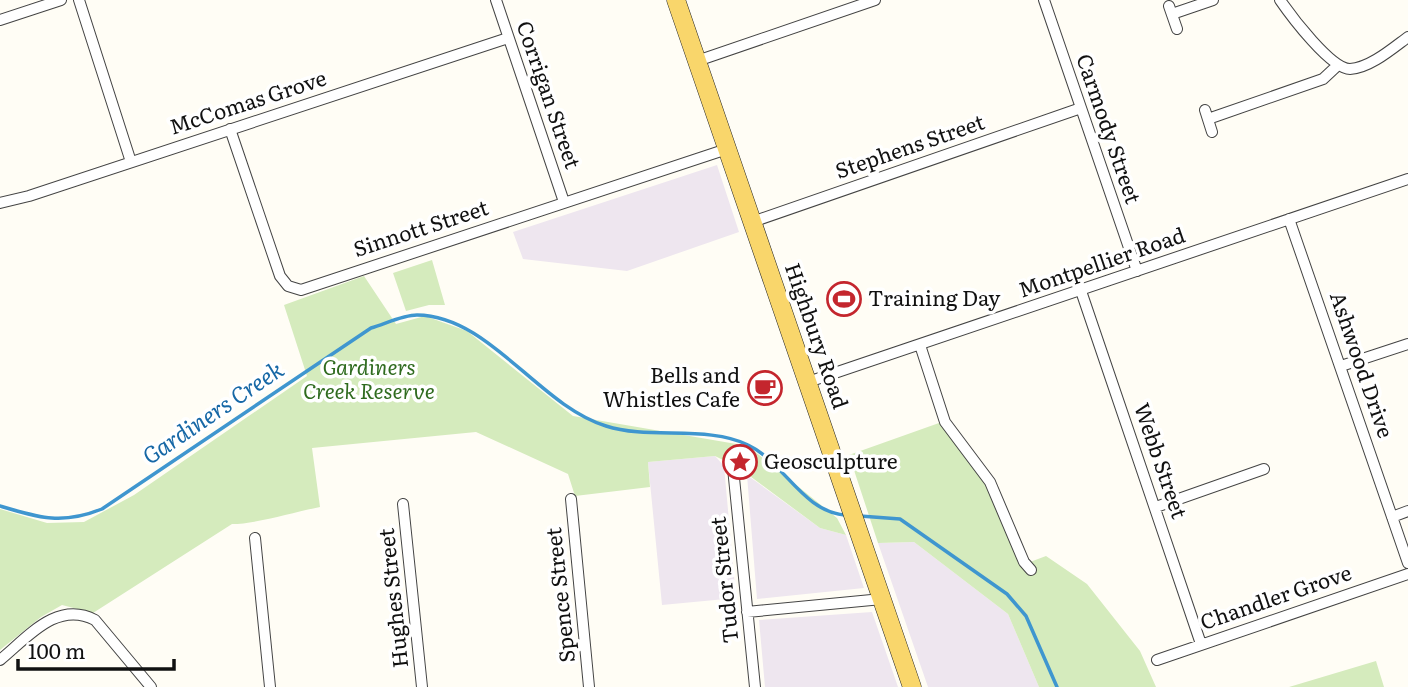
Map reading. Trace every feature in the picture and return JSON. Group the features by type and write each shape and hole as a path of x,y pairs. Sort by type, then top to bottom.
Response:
{"main road":[{"name":"Highbury Road","path":"676,0 912,687"}],"street":[{"path":"0,20 61,0"},
{"path":"79,0 131,162"},
{"name":"Corrigan Street","path":"495,0 564,202"},
{"path":"697,61 875,0"},
{"name":"Carmody Street","path":"1044,0 1137,271"},
{"path":"1177,29 1171,10 1213,0"},
{"path":"1280,0 1313,41 1338,65 1348,69 1364,65 1408,37"},
{"name":"McComas Grove","path":"0,203 508,38"},
{"path":"1212,132 1206,115 1323,79 1338,65"},
{"name":"Stephens Street","path":"752,222 1080,108"},
{"name":"Sinnott Street","path":"230,129 279,276 288,286 301,290 727,149"},
{"name":"Montpellier Road","path":"808,382 1408,179"},
{"name":"Ashwood Drive","path":"1289,219 1408,563"},
{"name":"Webb Street","path":"1081,291 1201,644"},
{"path":"1341,366 1408,344"},
{"path":"920,345 945,422 990,482 1024,562 1031,570"},
{"name":"Tudor Street","path":"733,468 755,687"},
{"path":"1156,507 1264,469"},
{"name":"Spence Street","path":"571,499 589,687"},
{"name":"Hughes Street","path":"403,504 422,687"},
{"path":"1392,517 1408,511"},
{"path":"255,538 270,687"},
{"name":"Chandler Grove","path":"1157,660 1408,574"},
{"path":"747,612 882,599"},
{"path":"0,660 48,622 67,612 85,615 94,620 151,687"}],"shaded area":[{"path":"717,165 739,232 627,271 523,259 513,232"},
{"path":"715,456 724,466 736,598 662,605 648,462"},
{"path":"747,475 820,528 846,535 864,588 757,599"},
{"path":"914,542 1008,614 1039,687 928,687 878,543"},
{"path":"872,612 898,687 765,687 759,620"}],"green space":[{"path":"432,260 445,305 429,305 406,311 393,273"},
{"name":"Gardiners Creek Reserve","path":"364,276 396,324 425,316 467,331 573,416 748,446 837,518 846,535 820,528 739,468 715,456 648,462 650,487 575,496 568,474 476,432 312,448 320,507 264,520 232,524 93,613 62,605 41,617 0,650 0,509 47,523 84,522 134,495 307,376 284,305"},
{"path":"939,423 983,476 1022,565 1046,556 1087,584 1140,651 1156,687 1039,687 1008,614 914,542 878,543 849,455"},
{"path":"1376,661 1384,687 1289,687"}],"waterway":[{"name":"Gardiners Creek","path":"0,506 51,518 75,517 102,509 371,328 417,315 443,319 468,330 491,345 558,400 581,415 606,426 641,432 715,436 748,445 761,453 817,505 830,512 845,515"},
{"name":"Gardiners Creek","path":"860,516 900,519 1007,594 1026,616 1057,687"}],"place":[{"name":"Training Day","path":"844,299"},
{"name":"Bells and Whistles Cafe","path":"765,388"},
{"name":"Geosculpture","path":"740,462"}]}
